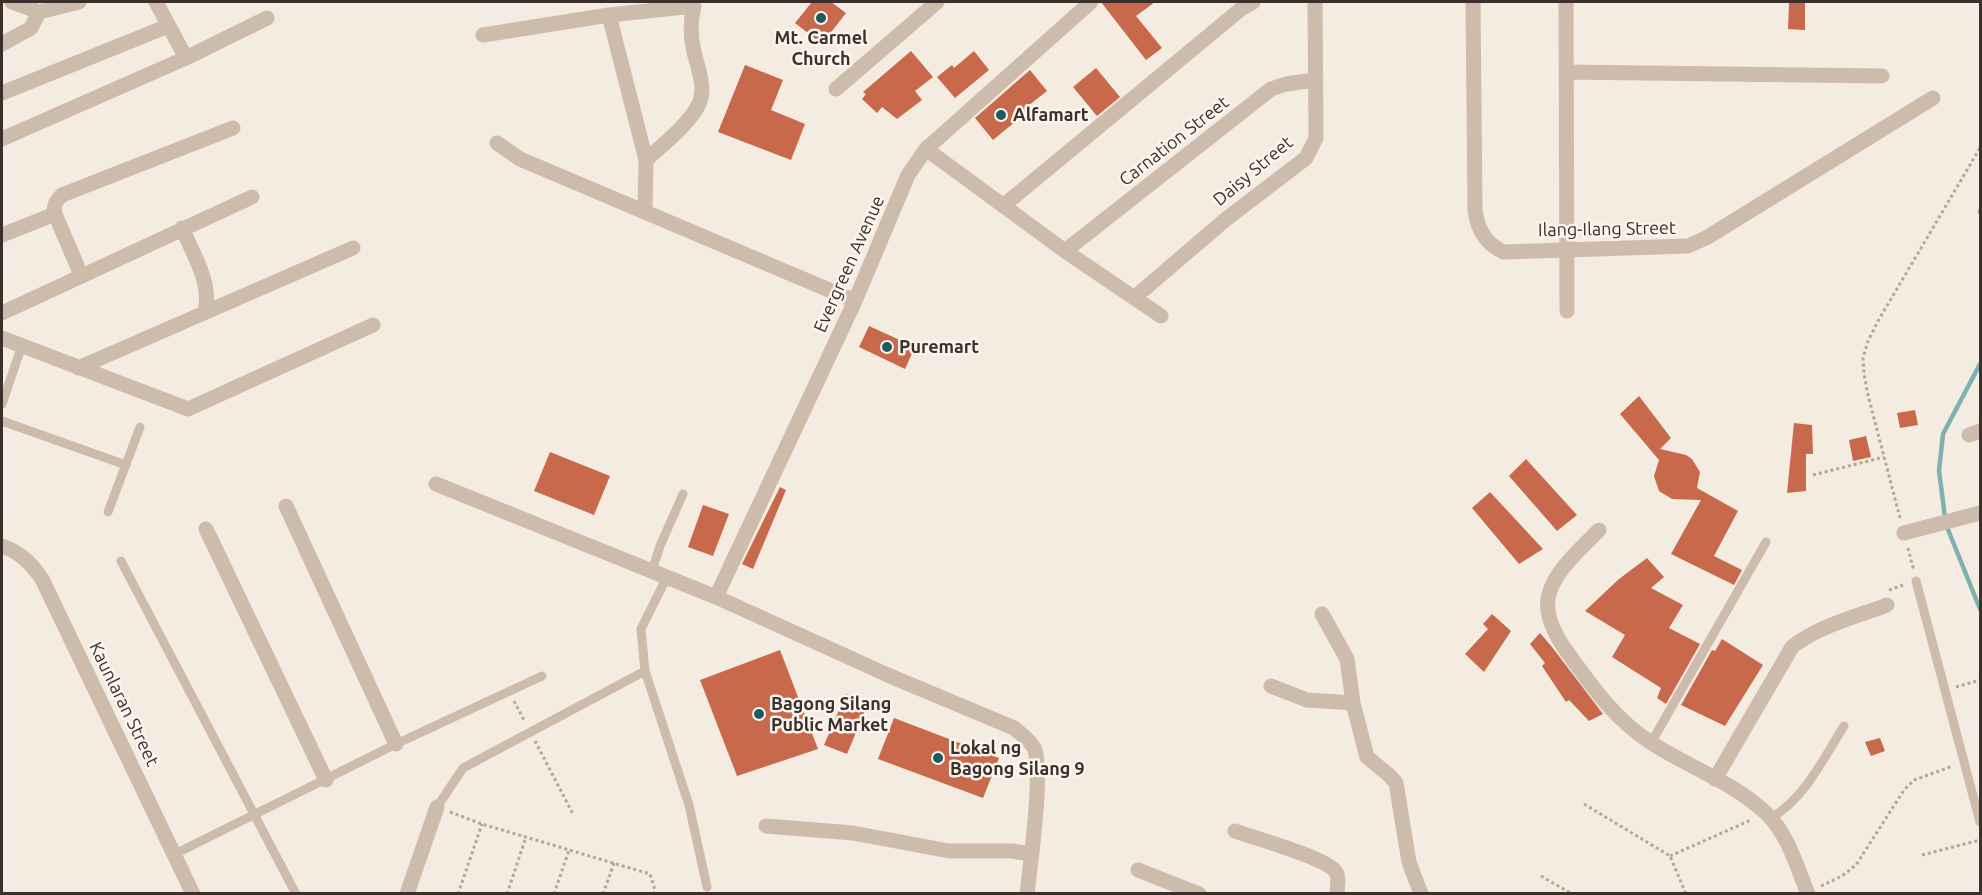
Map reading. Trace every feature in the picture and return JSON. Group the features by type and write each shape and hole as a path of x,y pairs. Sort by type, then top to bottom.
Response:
{"street":[{"path":"12,2 39,12 79,2"},
{"path":"156,2 186,58"},
{"path":"836,89 937,2"},
{"name":"Evergreen Avenue","path":"716,597 855,301 908,175 926,149 1091,2"},
{"path":"1003,206 1240,9 1253,2"},
{"name":"Daisy Street","path":"1135,297 1225,220 1306,158 1316,138 1315,2"},
{"name":"Ilang-Ilang Street","path":"1473,2 1477,226 1492,247 1504,252 1660,249 1688,246 1706,238 1933,98"},
{"path":"1566,2 1567,311"},
{"path":"483,35 695,4 690,22 694,52 702,81 701,97 698,106 684,123 646,160"},
{"path":"2,44 31,28 39,12"},
{"path":"609,15 646,160 645,210"},
{"path":"2,139 186,58 267,18"},
{"path":"2,93 168,26"},
{"path":"1566,72 1882,76"},
{"name":"Carnation Street","path":"1065,251 1270,89 1315,80"},
{"path":"81,275 55,214 56,201 63,195 232,128"},
{"path":"497,143 520,159 645,210 855,301"},
{"path":"926,149 1065,251 1161,316"},
{"path":"2,313 252,197"},
{"path":"2,235 55,214"},
{"path":"182,228 205,282 208,302 205,311"},
{"path":"78,368 353,248"},
{"path":"2,338 188,409 373,325"},
{"path":"436,484 716,597 1014,728 1033,746 1037,760 1027,894"},
{"path":"286,506 396,744"},
{"path":"1904,533 1980,513"},
{"path":"206,529 326,780"},
{"path":"1599,530 1555,578 1548,596 1548,614 1566,651 1595,691 1623,722 1651,743 1746,796 1768,816 1786,842 1808,893"},
{"name":"Kaunlaran Street","path":"2,546 13,550 31,563 42,579 193,894"},
{"path":"1715,778 1792,647 1816,632 1887,605"},
{"path":"1323,614 1347,659 1353,703 1367,756 1396,783 1409,862 1421,894"},
{"path":"1271,686 1306,700 1353,703"},
{"path":"407,894 437,807"},
{"path":"766,826 853,833 949,851 1012,851 1031,854"},
{"path":"1235,831 1334,868 1337,875 1337,894"},
{"path":"1137,870 1199,894"}],"lane":[{"path":"2,404 22,345"},
{"path":"2,420 126,465"},
{"path":"108,512 140,427"},
{"path":"652,571 660,546 683,494"},
{"path":"1651,743 1766,542"},
{"path":"121,561 296,894"},
{"path":"667,577 641,629 645,671 689,805 707,887"},
{"path":"1916,581 1980,822"},
{"path":"437,807 463,768 645,671"},
{"path":"175,854 396,744 542,676"},
{"path":"1768,816 1793,802 1844,726"}],"path":[{"path":"1887,605 1884,592 1916,581 1864,374 1863,358 1868,340 1980,148"},
{"path":"1813,475 1884,457"},
{"path":"1946,690 1980,680"},
{"path":"509,692 573,814"},
{"path":"1808,893 1850,872 1904,790 1914,780 1965,763"},
{"path":"1584,804 1670,856 1686,894"},
{"path":"437,807 482,824 650,874 654,894"},
{"path":"1670,856 1768,816"},
{"path":"458,894 482,824"},
{"path":"507,894 526,837"},
{"path":"1922,855 1980,840"},
{"path":"554,894 569,850"},
{"path":"603,894 614,863"},
{"path":"1541,876 1572,894"}],"building":[{"name":"Mt. Carmel Church","path":"812,2 831,2 846,13 822,44 795,23"},
{"path":"1101,2 1155,2 1136,16 1162,48 1146,60"},
{"path":"1789,2 1805,2 1805,30 1788,29"},
{"path":"911,51 933,77 915,91 922,100 897,119 882,107 877,113 862,99 866,94 863,92"},
{"path":"974,51 989,70 955,98 937,77 952,65 954,68"},
{"path":"745,65 783,80 771,110 805,124 791,160 718,132"},
{"path":"1096,68 1120,97 1097,116 1073,87"},
{"name":"Alfamart","path":"1030,70 1047,91 1024,109 1027,112 993,140 975,118"},
{"name":"Puremart","path":"869,326 915,347 905,369 859,347"},
{"path":"1639,396 1671,438 1660,449 1686,455 1692,459 1700,472 1697,488 1738,511 1714,556 1742,570 1734,585 1671,554 1701,500 1672,499 1659,491 1654,476 1659,460 1620,414"},
{"path":"1915,410 1918,425 1900,428 1897,413"},
{"path":"1794,423 1812,425 1813,454 1806,454 1806,491 1787,493"},
{"path":"1866,436 1871,457 1853,461 1849,440"},
{"path":"550,452 610,476 594,515 534,491"},
{"path":"1526,459 1577,515 1557,531 1509,476"},
{"path":"780,487 786,490 753,569 742,564"},
{"path":"1490,492 1543,549 1519,564 1472,508"},
{"path":"703,505 729,514 713,556 688,547"},
{"path":"1647,558 1664,577 1651,588 1683,605 1669,628 1700,644 1666,704 1657,698 1661,688 1612,657 1625,635 1585,611 1619,579"},
{"path":"1492,614 1511,631 1484,672 1465,654 1488,629 1483,624"},
{"path":"1540,633 1603,714 1589,721 1569,700 1566,702 1542,666 1545,663 1530,644"},
{"path":"1722,639 1763,665 1725,726 1681,705 1712,650 1715,651"},
{"name":"Bagong Silang Public Market","path":"780,650 818,749 737,776 700,680"},
{"path":"846,694 868,704 847,754 824,745"},
{"name":"Lokal ng Bagong Silang 9","path":"894,718 999,758 983,798 878,759"},
{"path":"1880,738 1885,751 1871,756 1865,742"}],"waterway":[{"path":"1945,517 1939,471 1943,434 1980,364"},
{"path":"1947,527 1980,609"}],"place":[{"name":"Mt. Carmel Church","path":"821,18"},
{"name":"Alfamart","path":"1001,115"},
{"name":"Puremart","path":"887,347"},
{"name":"Bagong Silang Public Market","path":"759,714"},
{"name":"Lokal ng Bagong Silang 9","path":"938,758"}]}
